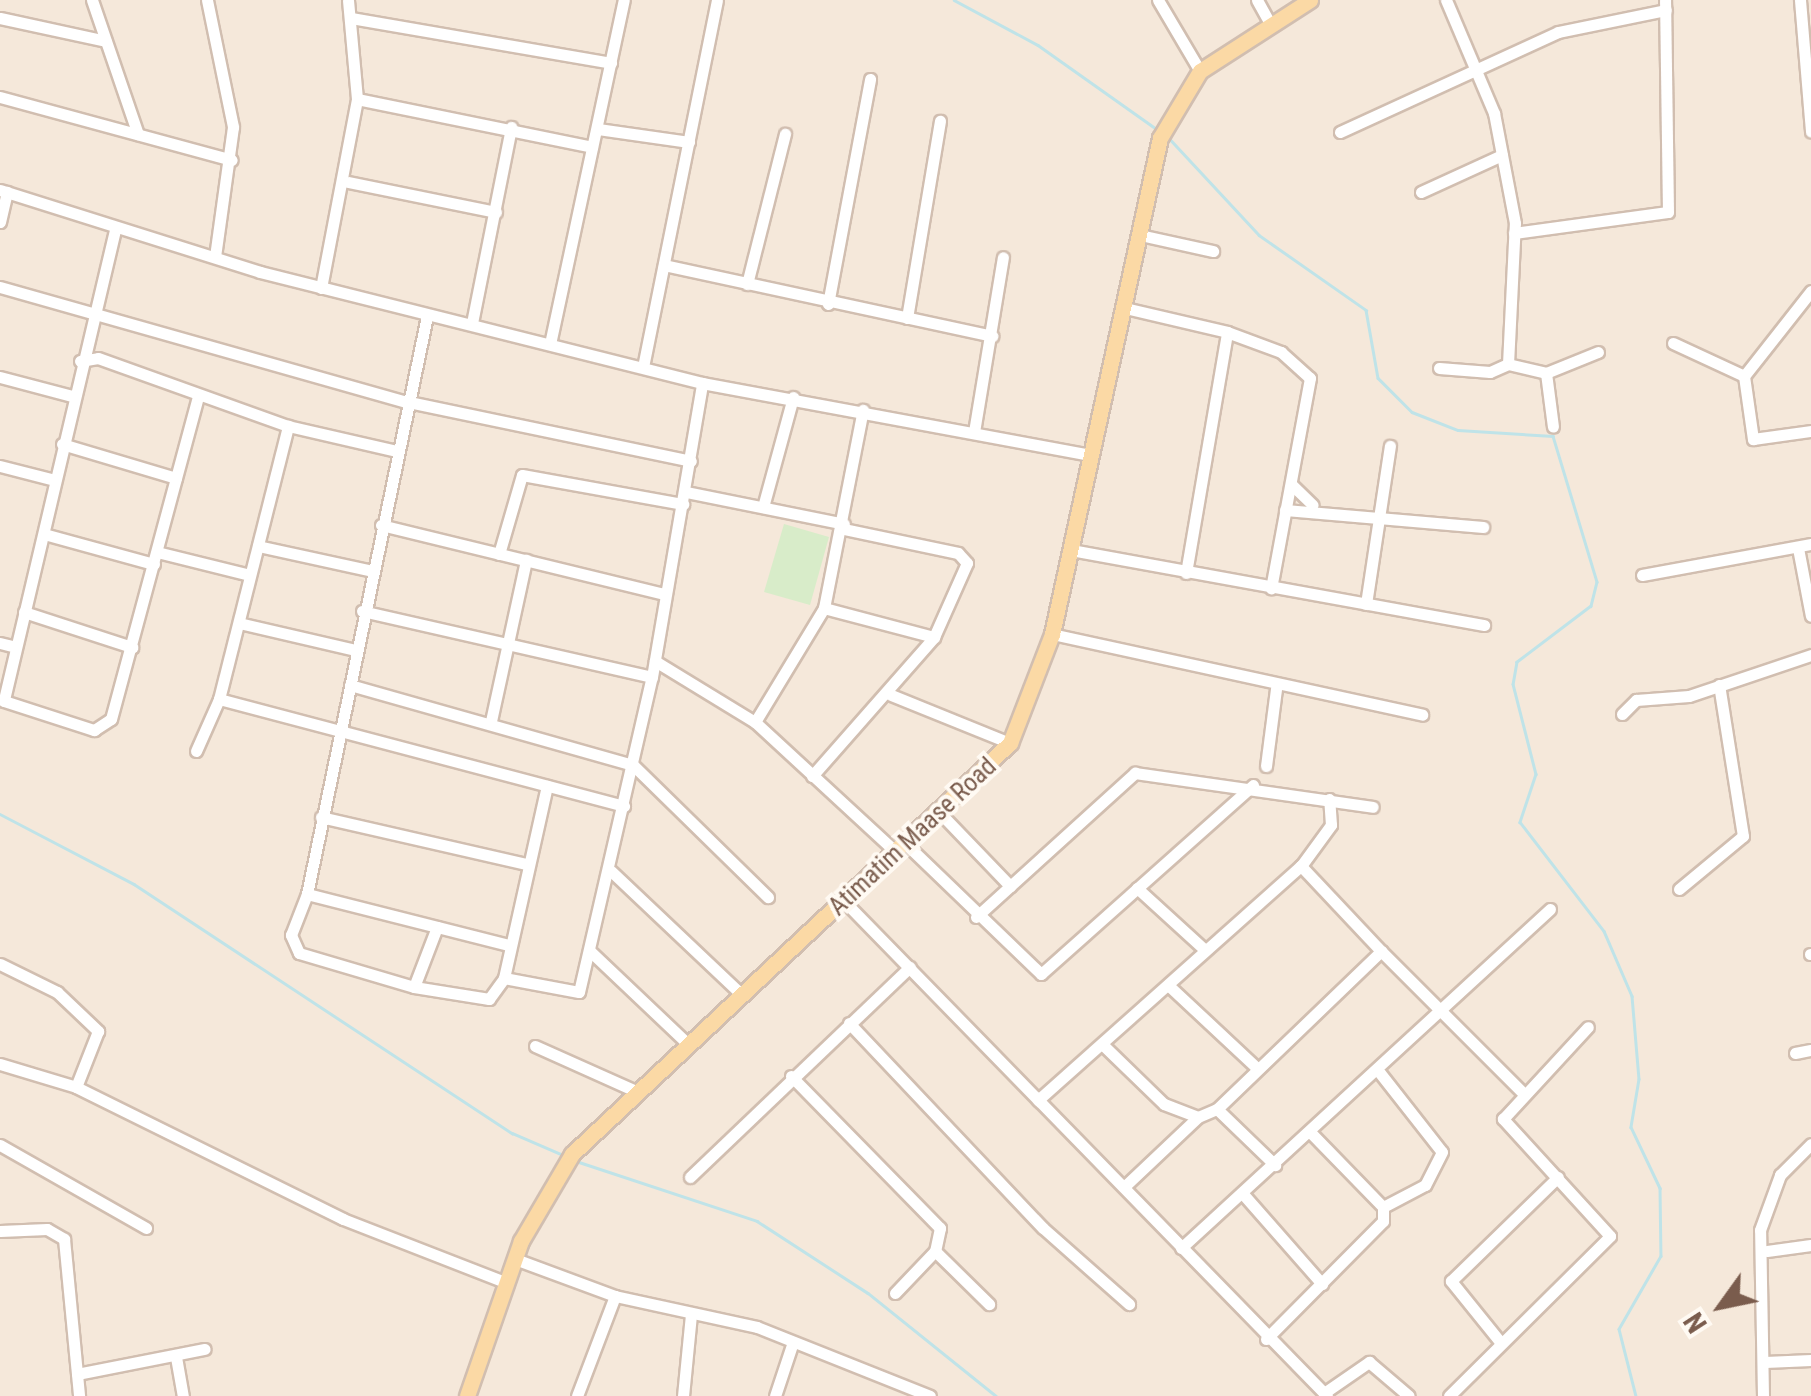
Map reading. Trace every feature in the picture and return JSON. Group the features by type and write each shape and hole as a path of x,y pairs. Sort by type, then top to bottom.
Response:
{"main road":[{"name":"Atimatim Maase Road","path":"467,1396 515,1258 572,1154 942,814 1010,744 1052,634 1160,138 1170,113 1200,71 1270,22 1310,0"}],"street":[{"path":"92,0 138,134"},
{"path":"207,0 228,75 232,160 215,256"},
{"path":"321,288 348,182 356,99 348,0"},
{"path":"550,344 624,0"},
{"path":"644,368 717,0"},
{"path":"1158,0 1200,71"},
{"path":"1257,0 1270,22"},
{"path":"1446,0 1480,68 1502,154 1514,233 1508,364"},
{"path":"1800,0 1811,132"},
{"path":"1340,132 1558,32 1666,5 1668,212 1514,233"},
{"path":"0,18 106,41"},
{"path":"350,18 611,62"},
{"path":"828,304 870,79"},
{"path":"0,97 232,160"},
{"path":"356,99 511,127 592,147"},
{"path":"907,318 940,121"},
{"path":"472,323 511,127"},
{"path":"598,129 689,142"},
{"path":"747,284 785,134"},
{"path":"1422,192 1502,154"},
{"path":"348,182 496,212"},
{"path":"0,222 4,191 115,230 427,316 472,323 702,383 863,410 1090,456"},
{"path":"115,230 80,361 44,534 2,698 94,730 112,719 198,397"},
{"path":"1140,235 1213,251"},
{"path":"974,432 1003,258"},
{"path":"664,265 828,304 992,336"},
{"path":"0,287 404,401 691,461"},
{"path":"1811,291 1744,376 1753,439 1811,431"},
{"path":"1125,308 1227,332 1280,352 1313,384 1271,588"},
{"path":"427,316 404,401 307,894 291,935 299,953 414,988 490,999 504,978 526,864 547,786"},
{"path":"1186,573 1227,332"},
{"path":"1672,342 1744,376"},
{"path":"1439,368 1508,364 1546,373 1598,352"},
{"path":"80,361 112,362 198,397 288,426 396,450"},
{"path":"1546,373 1553,427"},
{"path":"0,377 72,396"},
{"path":"504,978 574,994 591,952 652,677 702,383"},
{"path":"763,507 794,398"},
{"path":"756,722 824,608 844,527 863,410"},
{"path":"196,751 219,699 239,623 246,574 258,546 288,426"},
{"path":"62,444 176,478"},
{"path":"1366,604 1390,446"},
{"path":"0,466 55,480"},
{"path":"499,554 522,476 763,507 967,558 934,636 890,696 812,776"},
{"path":"1292,484 1313,506"},
{"path":"1285,510 1313,506 1483,527"},
{"path":"381,526 664,594"},
{"path":"44,534 246,574"},
{"path":"258,546 373,570"},
{"path":"1642,575 1805,546 1811,616"},
{"path":"1072,550 1484,625"},
{"path":"490,721 526,560"},
{"path":"824,608 934,636"},
{"path":"362,611 509,648 652,677"},
{"path":"24,612 132,647"},
{"path":"239,623 354,650"},
{"path":"1052,634 1276,689 1422,714"},
{"path":"0,643 16,647"},
{"path":"1622,714 1636,700 1719,686 1811,655"},
{"path":"655,661 756,722 812,776 902,849 1041,974 1253,784"},
{"path":"350,685 490,721 633,765 768,897"},
{"path":"1680,889 1743,836 1719,686"},
{"path":"1266,766 1276,689"},
{"path":"890,696 1010,744"},
{"path":"219,699 624,806"},
{"path":"976,918 1135,772 1253,784 1373,807"},
{"path":"1038,1100 1301,866 1331,825 1330,799"},
{"path":"942,814 1010,886"},
{"path":"322,817 526,864"},
{"path":"1301,866 1521,1091"},
{"path":"611,872 742,995"},
{"path":"1137,888 1205,950"},
{"path":"307,894 508,945"},
{"path":"844,902 1126,1185 1266,1340 1326,1395 1369,1362 1409,1396"},
{"path":"1182,1248 1380,1073 1550,909"},
{"path":"414,988 438,927"},
{"path":"591,952 688,1044"},
{"path":"1126,1185 1198,1117 1217,1110 1255,1066 1381,952"},
{"path":"0,964 57,992 98,1031 76,1087"},
{"path":"690,1177 910,966"},
{"path":"1168,985 1255,1066"},
{"path":"849,1023 1043,1228 1128,1304"},
{"path":"1449,1396 1610,1236 1503,1119 1521,1091 1588,1027"},
{"path":"1102,1044 1164,1104 1198,1117"},
{"path":"535,1046 638,1092"},
{"path":"1795,1053 1811,1050"},
{"path":"0,1064 76,1087 343,1219 506,1283"},
{"path":"1380,1073 1442,1152 1425,1185 1383,1207"},
{"path":"791,1076 940,1228 936,1251 895,1293"},
{"path":"1217,1110 1275,1165"},
{"path":"1266,1340 1383,1221 1383,1207 1312,1134"},
{"path":"1763,1396 1767,1251 1760,1230 1767,1206 1794,1155 1811,1144"},
{"path":"0,1145 146,1228"},
{"path":"1501,1343 1451,1280 1558,1177"},
{"path":"1242,1194 1322,1284"},
{"path":"0,1231 47,1230 64,1239 80,1396"},
{"path":"1767,1251 1811,1245"},
{"path":"936,1251 990,1304"},
{"path":"515,1258 615,1296 792,1344 930,1396"},
{"path":"578,1396 615,1296"},
{"path":"683,1396 690,1314"},
{"path":"774,1396 792,1344"},
{"path":"77,1374 205,1349"},
{"path":"176,1356 183,1396"},
{"path":"1765,1362 1810,1364"}],"shaded area":[{"path":"0,0 1811,0 1811,1396 0,1396"}],"green space":[{"path":"784,524 829,537 810,605 764,592"}],"waterway":[{"path":"954,0 1038,45 1158,130"},
{"path":"1169,138 1259,235 1366,310 1378,378 1412,412 1458,430 1553,436 1597,582 1591,606 1517,662 1513,684 1536,774 1520,822 1604,931 1632,996 1639,1079 1631,1127 1660,1188 1661,1256 1619,1329 1636,1396"},
{"path":"0,814 134,884 512,1133 561,1154"},
{"path":"576,1161 757,1221 868,1293 996,1396"}]}
